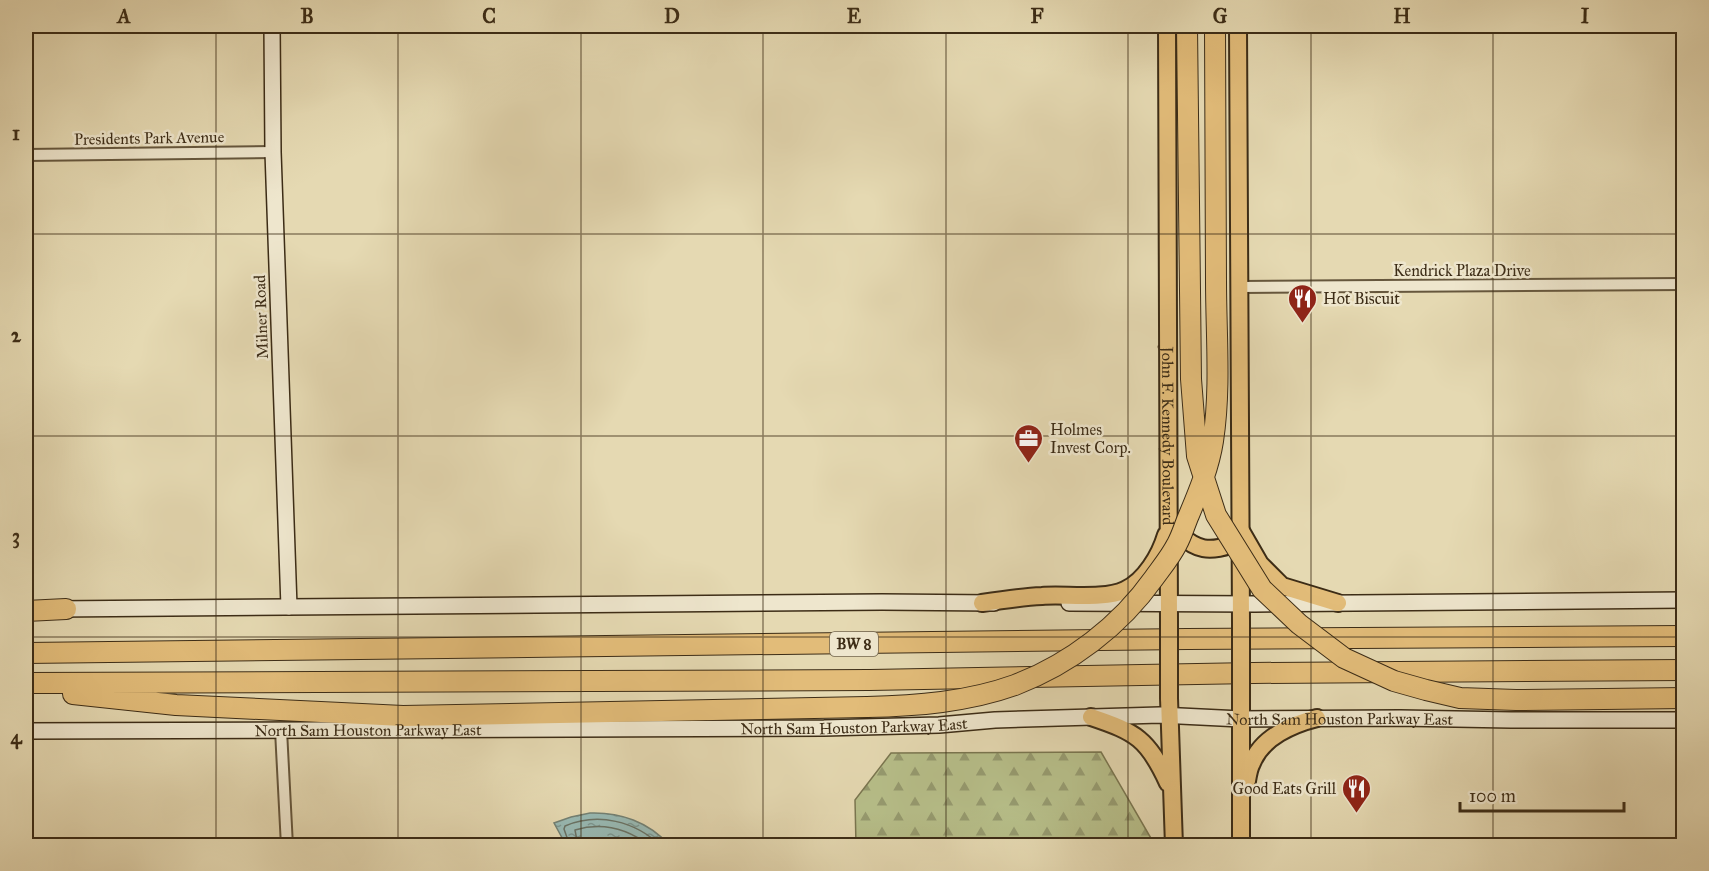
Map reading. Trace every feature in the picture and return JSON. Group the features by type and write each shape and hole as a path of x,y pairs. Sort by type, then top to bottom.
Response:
{"highway":[{"path":"1187,26 1191,379 1197,456 1216,515 1262,589 1299,624 1344,658 1394,681 1425,690 1460,698 1516,700 1683,698"},
{"path":"26,689 176,705 403,716 909,706 950,700 1014,685 1045,671 1076,652 1121,618 1141,597 1177,545 1209,461 1214,440 1217,386 1215,26"},
{"path":"26,610 66,609"},
{"name":"BW 8","path":"26,653 1187,639 1683,636"},
{"name":"BW 8","path":"26,683 870,680 1253,673 1683,670"}],"main road":[{"name":"Milner Road","path":"272,26 273,152 289,607"},
{"name":"John F. Kennedy Boulevard","path":"1167,26 1169,716 1174,846"},
{"path":"1239,26 1239,527 1243,796 1241,846"},
{"path":"1168,415 1176,451 1180,535 1192,546 1206,549 1221,548 1230,545 1239,527"},
{"path":"982,603 1041,596 1104,594 1124,590 1138,580 1152,564 1164,544 1169,526"},
{"path":"1239,527 1260,564 1282,586 1338,603"},
{"path":"66,609 982,603 1169,613 1240,604 1683,600"},
{"name":"North Sam Houston Parkway East","path":"26,731 824,728 939,725 994,720 1169,716 1241,719 1400,717 1510,720 1683,720"},
{"path":"1091,717 1125,728 1147,745 1158,760 1171,788"},
{"path":"1243,796 1252,761 1263,747 1297,723 1317,718"}],"street":[{"name":"Presidents Park Avenue","path":"26,155 273,152"},
{"name":"Kendrick Plaza Drive","path":"1240,287 1683,284"},
{"path":"281,730 286,846"}],"green space":[{"path":"1101,752 1152,840 1152,845 856,845 855,800 891,753"}],"water":[{"path":"590,813 612,814 633,820 652,830 669,845 566,845 554,823"}],"place":[{"name":"Hot Biscuit","path":"1302,324"},
{"name":"Holmes Invest Corp.","path":"1029,464"},
{"name":"Good Eats Grill","path":"1357,814"}]}
